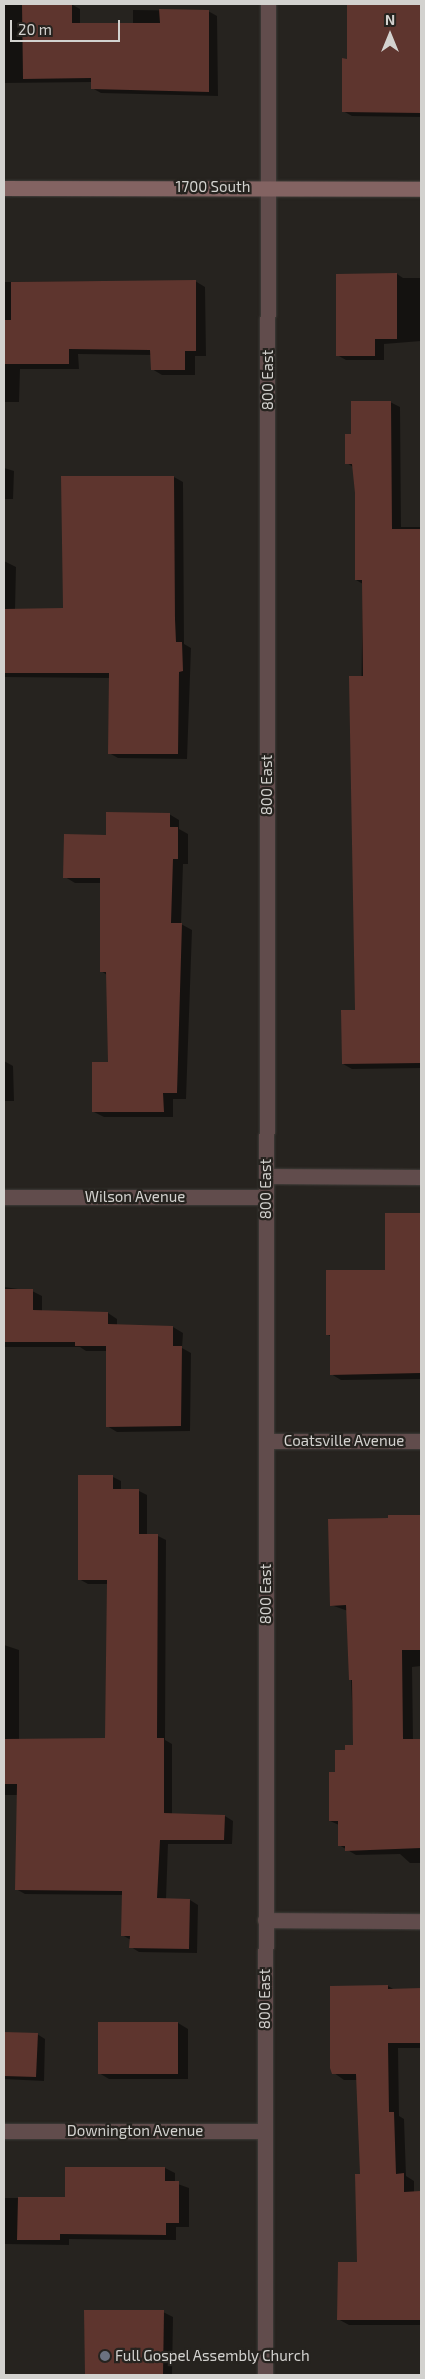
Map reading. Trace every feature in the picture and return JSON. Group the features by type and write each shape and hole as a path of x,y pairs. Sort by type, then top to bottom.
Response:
{"street":[{"name":"800 East","path":"265,2375 268,4"},
{"name":"1700 South","path":"4,188 268,187 421,189"},
{"path":"266,1176 421,1177"},
{"name":"Wilson Avenue","path":"4,1197 266,1197"},
{"name":"Coatsville Avenue","path":"266,1441 421,1442"},
{"path":"265,1920 421,1921"},
{"name":"Downington Avenue","path":"4,2131 265,2131"}],"building":[{"path":"22,4 72,4 72,23 160,23 159,9 209,10 209,92 91,89 91,78 23,79"},
{"path":"347,4 421,4 421,113 342,112 342,58 347,59"},
{"path":"397,273 397,339 375,339 375,356 336,356 336,274"},
{"path":"196,280 196,351 185,351 185,370 151,370 150,350 69,349 69,364 4,364 4,320 11,320 11,282"},
{"path":"351,401 391,401 392,529 421,529 421,1063 342,1064 341,1010 355,1010 349,676 363,676 362,580 355,580 355,493 352,464 345,464 345,434 351,434"},
{"path":"61,476 174,476 176,642 182,642 183,671 179,672 178,754 108,754 109,673 4,673 4,609 63,608"},
{"path":"106,812 170,813 170,827 178,827 178,859 173,859 171,923 182,923 177,1093 163,1093 164,1112 92,1112 92,1062 108,1062 106,972 100,972 100,878 63,878 64,834 106,835"},
{"path":"385,1213 421,1213 421,1373 330,1375 330,1335 326,1335 326,1270 385,1270"},
{"path":"4,1289 33,1289 33,1310 108,1312 108,1324 173,1326 173,1346 182,1346 181,1426 106,1427 106,1346 75,1346 75,1342 4,1342"},
{"path":"78,1475 113,1475 113,1489 139,1489 139,1534 158,1534 157,1738 164,1738 164,1813 225,1815 224,1840 160,1840 157,1898 190,1899 189,1949 129,1948 130,1936 121,1936 122,1891 15,1890 17,1784 4,1784 4,1739 105,1738 107,1580 78,1580"},
{"path":"388,1515 421,1515 421,1650 402,1650 403,1739 421,1739 421,1848 345,1851 345,1846 338,1846 338,1821 329,1821 329,1772 335,1772 335,1750 345,1750 345,1745 353,1745 352,1680 349,1680 346,1605 330,1606 328,1519 388,1518"},
{"path":"388,1985 388,1989 421,1988 421,2043 388,2043 389,2112 394,2112 396,2174 404,2173 404,2192 420,2191 421,2320 337,2320 338,2262 357,2262 355,2174 360,2174 356,2074 332,2074 330,2068 330,1986"},
{"path":"98,2022 178,2022 178,2074 98,2074"},
{"path":"4,2032 38,2033 36,2077 4,2076"},
{"path":"65,2167 165,2167 165,2181 179,2181 179,2223 166,2223 166,2235 60,2234 60,2240 17,2240 18,2197 65,2197"},
{"path":"84,2310 164,2310 163,2375 85,2375"}],"place":[{"name":"Full Gospel Assembly Church","path":"105,2356"}]}
